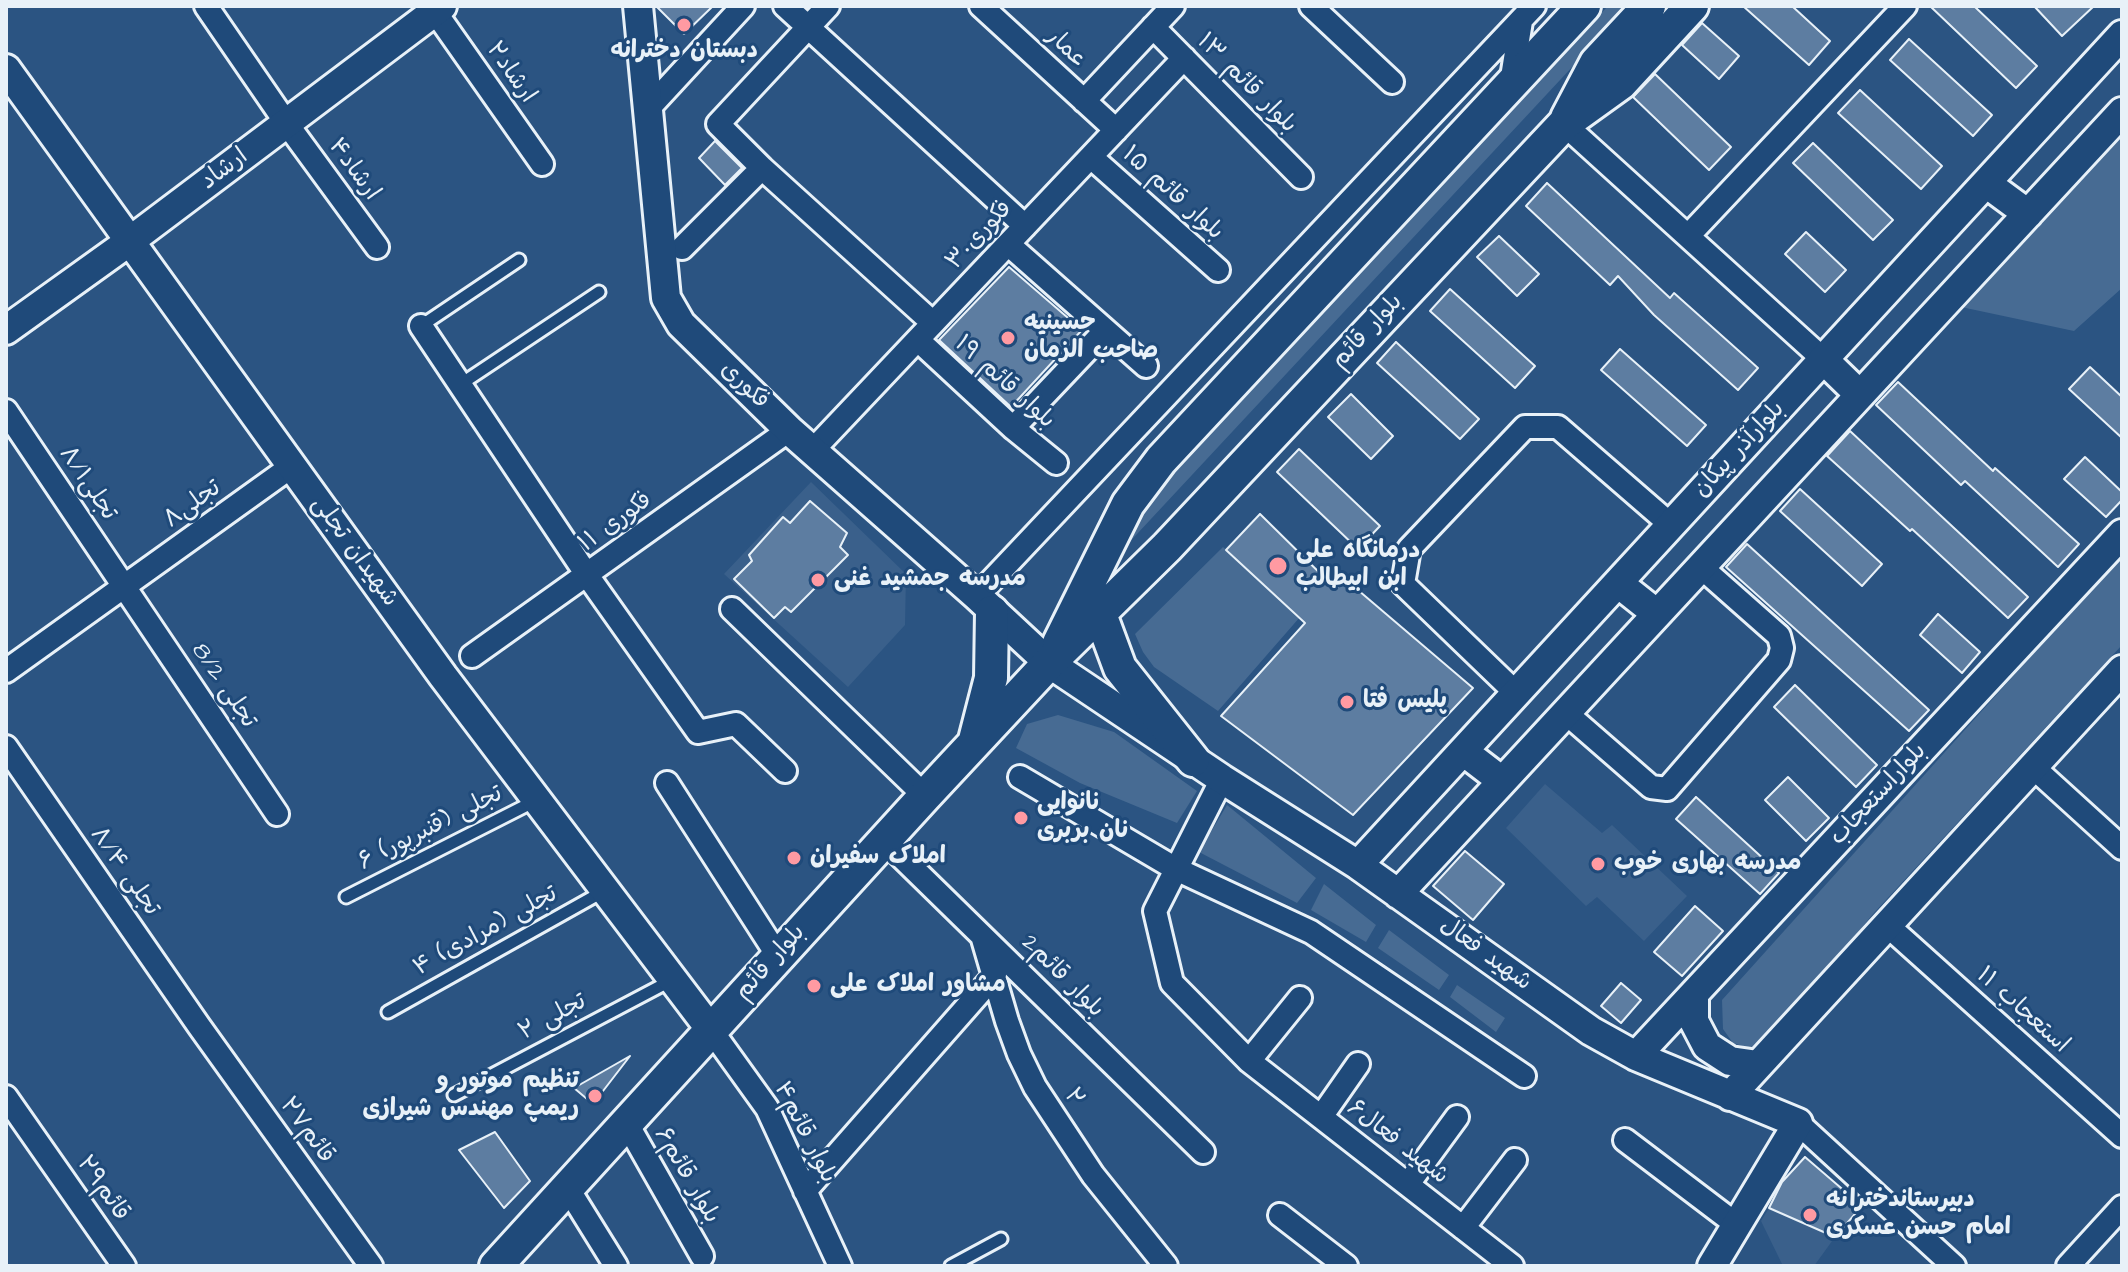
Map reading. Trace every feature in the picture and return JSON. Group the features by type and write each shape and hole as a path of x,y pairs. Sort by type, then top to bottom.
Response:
{"main road":[{"name":"بلوار قائم","path":"1049,663 1128,504 1161,460 1584,6"},
{"path":"1564,124 1596,63 1649,6"},
{"name":"بلوار قائم","path":"496,1266 1049,663 1167,547 1564,124 1621,83 1692,6"},
{"path":"974,743 991,678 985,604"},
{"path":"1100,614 1120,668 1193,760"}],"street":[{"name":"۴ارشاد","path":"206,6 377,247"},
{"name":"فکوری","path":"638,6 666,298 681,324 789,430 1049,663"},
{"path":"647,110 743,6"},
{"path":"785,6 1025,226"},
{"path":"828,6 718,124 762,168 933,323"},
{"name":"عمار","path":"981,6 1116,130"},
{"path":"1311,6 1392,82"},
{"path":"1688,236 1905,6"},
{"name":"ارشاد","path":"6,330 287,124 436,8"},
{"name":"۲ارشاد","path":"436,8 542,164"},
{"path":"1084,101 1163,13"},
{"name":"بلوار قائم ۱۳","path":"1163,13 1184,58 1301,177"},
{"path":"1511,84 1528,13"},
{"path":"985,604 1528,13"},
{"name":"بلوارآذر پیکان","path":"1358,865 2122,35"},
{"name":"فکوری۳۰","path":"813,450 1184,58"},
{"name":"شهیدان تجلی","path":"6,69 443,676 711,1030"},
{"path":"1398,894 2122,112"},
{"path":"1564,124 1860,395"},
{"name":"بلوار قائم ۱۵","path":"1091,157 1218,270"},
{"path":"682,248 762,168"},
{"path":"1986,183 2028,214"},
{"path":"1008,244 1146,366"},
{"path":"421,326 587,575 698,732 736,724 785,771"},
{"path":"1013,428 1105,331"},
{"name":"بلوار قائم ۱۹","path":"918,340 1013,428 1056,463"},
{"name":"تجلی۸/۱","path":"6,411 125,586"},
{"path":"1516,693 1403,584 1409,549 1525,427 1558,427 1671,525"},
{"name":"فکوری ۱۱","path":"472,656 789,430"},
{"name":"تجلی۸","path":"6,671 292,466"},
{"name":"بلواراستعجاب","path":"1636,1056 2122,534"},
{"path":"1566,713 1651,787 1667,789 1779,660 1782,648 1779,636 1701,567"},
{"path":"1618,583 1657,614"},
{"name":"8/2 تجلی","path":"125,586 277,814"},
{"path":"732,609 925,796"},
{"name":"شهید فعال","path":"1049,663 1222,779 1358,865 1591,1031 1636,1056 1798,1123"},
{"path":"1730,1096 2122,670"},
{"name":"۸/۴ تجلی","path":"6,747 199,1026"},
{"path":"1463,751 1502,781"},
{"path":"2033,767 2122,848"},
{"path":"1020,777 1176,869 1311,932 1524,1076"},
{"name":"شهید فعال۶","path":"1222,779 1155,911 1172,983 1249,1061 1512,1266"},
{"path":"667,783 778,956"},
{"name":"2بلوار قائم","path":"884,840 1203,1152"},
{"name":"استعجاب ۱۱","path":"1887,925 2122,1136"},
{"name":"۲","path":"982,934 1007,1021 1035,1087 1093,1175 1166,1266"},
{"path":"805,1191 995,975"},
{"path":"1694,994 1694,1021 1707,1046 1730,1061 1758,1065"},
{"path":"1249,1061 1300,998"},
{"name":"قائم۲۷","path":"199,1026 371,1266"},
{"name":"بلوار قائم۴","path":"711,1030 767,1108 840,1266"},
{"path":"1321,1117 1358,1064"},
{"name":"قائم۲۹","path":"6,1097 124,1266"},
{"path":"1408,1184 1457,1117"},
{"name":"بلوار قائم۶","path":"626,1122 702,1256"},
{"path":"1712,1266 1798,1123 1954,1266"},
{"path":"1625,1140 1737,1225"},
{"path":"1463,1228 1515,1160"},
{"path":"567,1187 616,1266"},
{"path":"2068,1266 2122,1207"},
{"path":"1280,1215 1346,1266"}],"lane":[{"path":"421,326 519,260"},
{"path":"461,384 599,292"},
{"name":"۶ تجلی (قنبرپور)","path":"346,897 537,800"},
{"name":"۴ تجلی (مرادی)","path":"388,1012 605,891"},
{"name":"۲ تجلی","path":"454,1095 672,980"},
{"path":"951,1266 1001,1239"}],"shaded area":[{"path":"1608,6 1629,6 1123,549 1136,508"},
{"path":"2122,111 2122,288 2074,331 1947,304"},
{"name":"مدرسه جمشید غنی","path":"811,482 906,574 905,625 848,687 724,574"},
{"path":"1223,547 1300,617 1218,711 1154,667 1135,634"},
{"path":"2122,555 2122,645 1873,914 1813,987 1752,1049 1733,1043 1723,1029 1722,1000"},
{"path":"1058,715 1114,732 1197,791 1177,823 1080,783 1016,748 1027,724"},
{"name":"مدرسه بهاری خوب","path":"1545,784 1602,833 1612,825 1687,896 1644,941 1597,897 1586,906 1506,828"},
{"path":"1227,805 1316,878 1297,903 1199,852"},
{"path":"1324,884 1376,925 1366,942 1311,910"},
{"path":"1389,930 1449,975 1439,990 1378,948"},
{"path":"1457,985 1505,1018 1496,1032 1450,997"},
{"name":"دبیرستاندخترانه امام حسن عسکری","path":"1805,1157 1862,1206 1814,1266 1783,1266 1761,1221 1776,1190"}],"building":[{"name":"دبستان دخترانه","path":"656,6 713,6 684,34"},
{"path":"1743,6 1792,6 1830,41 1809,65"},
{"path":"1930,6 1974,6 2037,66 2016,88"},
{"path":"2034,6 2094,6 2062,36"},
{"path":"1702,23 1739,56 1719,79 1682,45"},
{"path":"1909,39 1992,115 1973,136 1890,60"},
{"path":"1655,74 1731,147 1709,170 1633,97"},
{"path":"1860,90 1942,166 1921,189 1838,113"},
{"path":"715,141 742,168 725,185 699,158"},
{"path":"1813,143 1893,220 1873,240 1793,163"},
{"path":"1547,183 1670,298 1674,293 1758,368 1738,390 1654,315 1618,276 1610,285 1526,206"},
{"path":"1806,232 1846,270 1825,292 1785,254"},
{"path":"1499,236 1539,274 1517,296 1477,257"},
{"name":"حسینیه صاحب الزمان","path":"1009,267 1082,330 1011,407 939,340"},
{"path":"1450,289 1535,366 1515,388 1430,311"},
{"path":"1396,342 1479,419 1460,439 1377,363"},
{"path":"1620,349 1706,425 1687,446 1601,370"},
{"path":"2090,367 2122,397 2122,438 2069,389"},
{"path":"1898,382 1993,471 1995,468 2079,544 2058,567 1965,481 1961,485 1876,405"},
{"path":"1351,394 1393,436 1371,459 1328,417"},
{"path":"1850,431 2028,597 2008,618 1827,456"},
{"path":"1299,449 1380,526 1358,549 1277,472"},
{"path":"2085,457 2122,492 2122,500 2106,517 2064,479"},
{"path":"1800,489 1882,564 1862,586 1780,511"},
{"path":"810,501 847,533 840,547 848,555 791,612 785,607 774,618 734,579 752,561 749,555 783,517 790,523"},
{"name":"پلیس فتا","path":"1260,514 1336,589 1345,579 1473,688 1353,815 1221,716 1305,623 1226,550"},
{"path":"1747,544 1929,710 1909,731 1726,567"},
{"path":"1938,614 1980,652 1962,673 1920,635"},
{"path":"1795,685 1877,765 1856,787 1774,707"},
{"path":"1788,777 1829,818 1806,841 1765,800"},
{"path":"1696,797 1779,873 1760,894 1676,819"},
{"path":"1465,851 1504,884 1473,920 1433,886"},
{"path":"1695,906 1723,931 1682,976 1654,952"},
{"path":"1621,983 1641,1000 1621,1023 1601,1006"},
{"path":"630,1056 593,1104 574,1088"},
{"path":"495,1132 530,1181 504,1208 459,1150"},
{"name":"دبیرستاندخترانه امام حسن عسکری","path":"1805,1157 1862,1206 1835,1237 1769,1208 1782,1182"}],"place":[{"name":"دبستان دخترانه","path":"684,25"},
{"name":"حسینیه صاحب الزمان","path":"1008,338"},
{"name":"درمانگاه علی ابن ابیطالب","path":"1278,566"},
{"name":"مدرسه جمشید غنی","path":"818,580"},
{"name":"پلیس فتا","path":"1347,702"},
{"name":"نانوایی نان بربری","path":"1021,818"},
{"name":"املاک سفیران","path":"794,858"},
{"name":"مدرسه بهاری خوب","path":"1598,864"},
{"name":"مشاور املاک علی","path":"814,986"},
{"name":"تنظیم موتور و ریمپ مهندس شیرازی","path":"595,1096"},
{"name":"دبیرستاندخترانه امام حسن عسکری","path":"1810,1215"}]}
